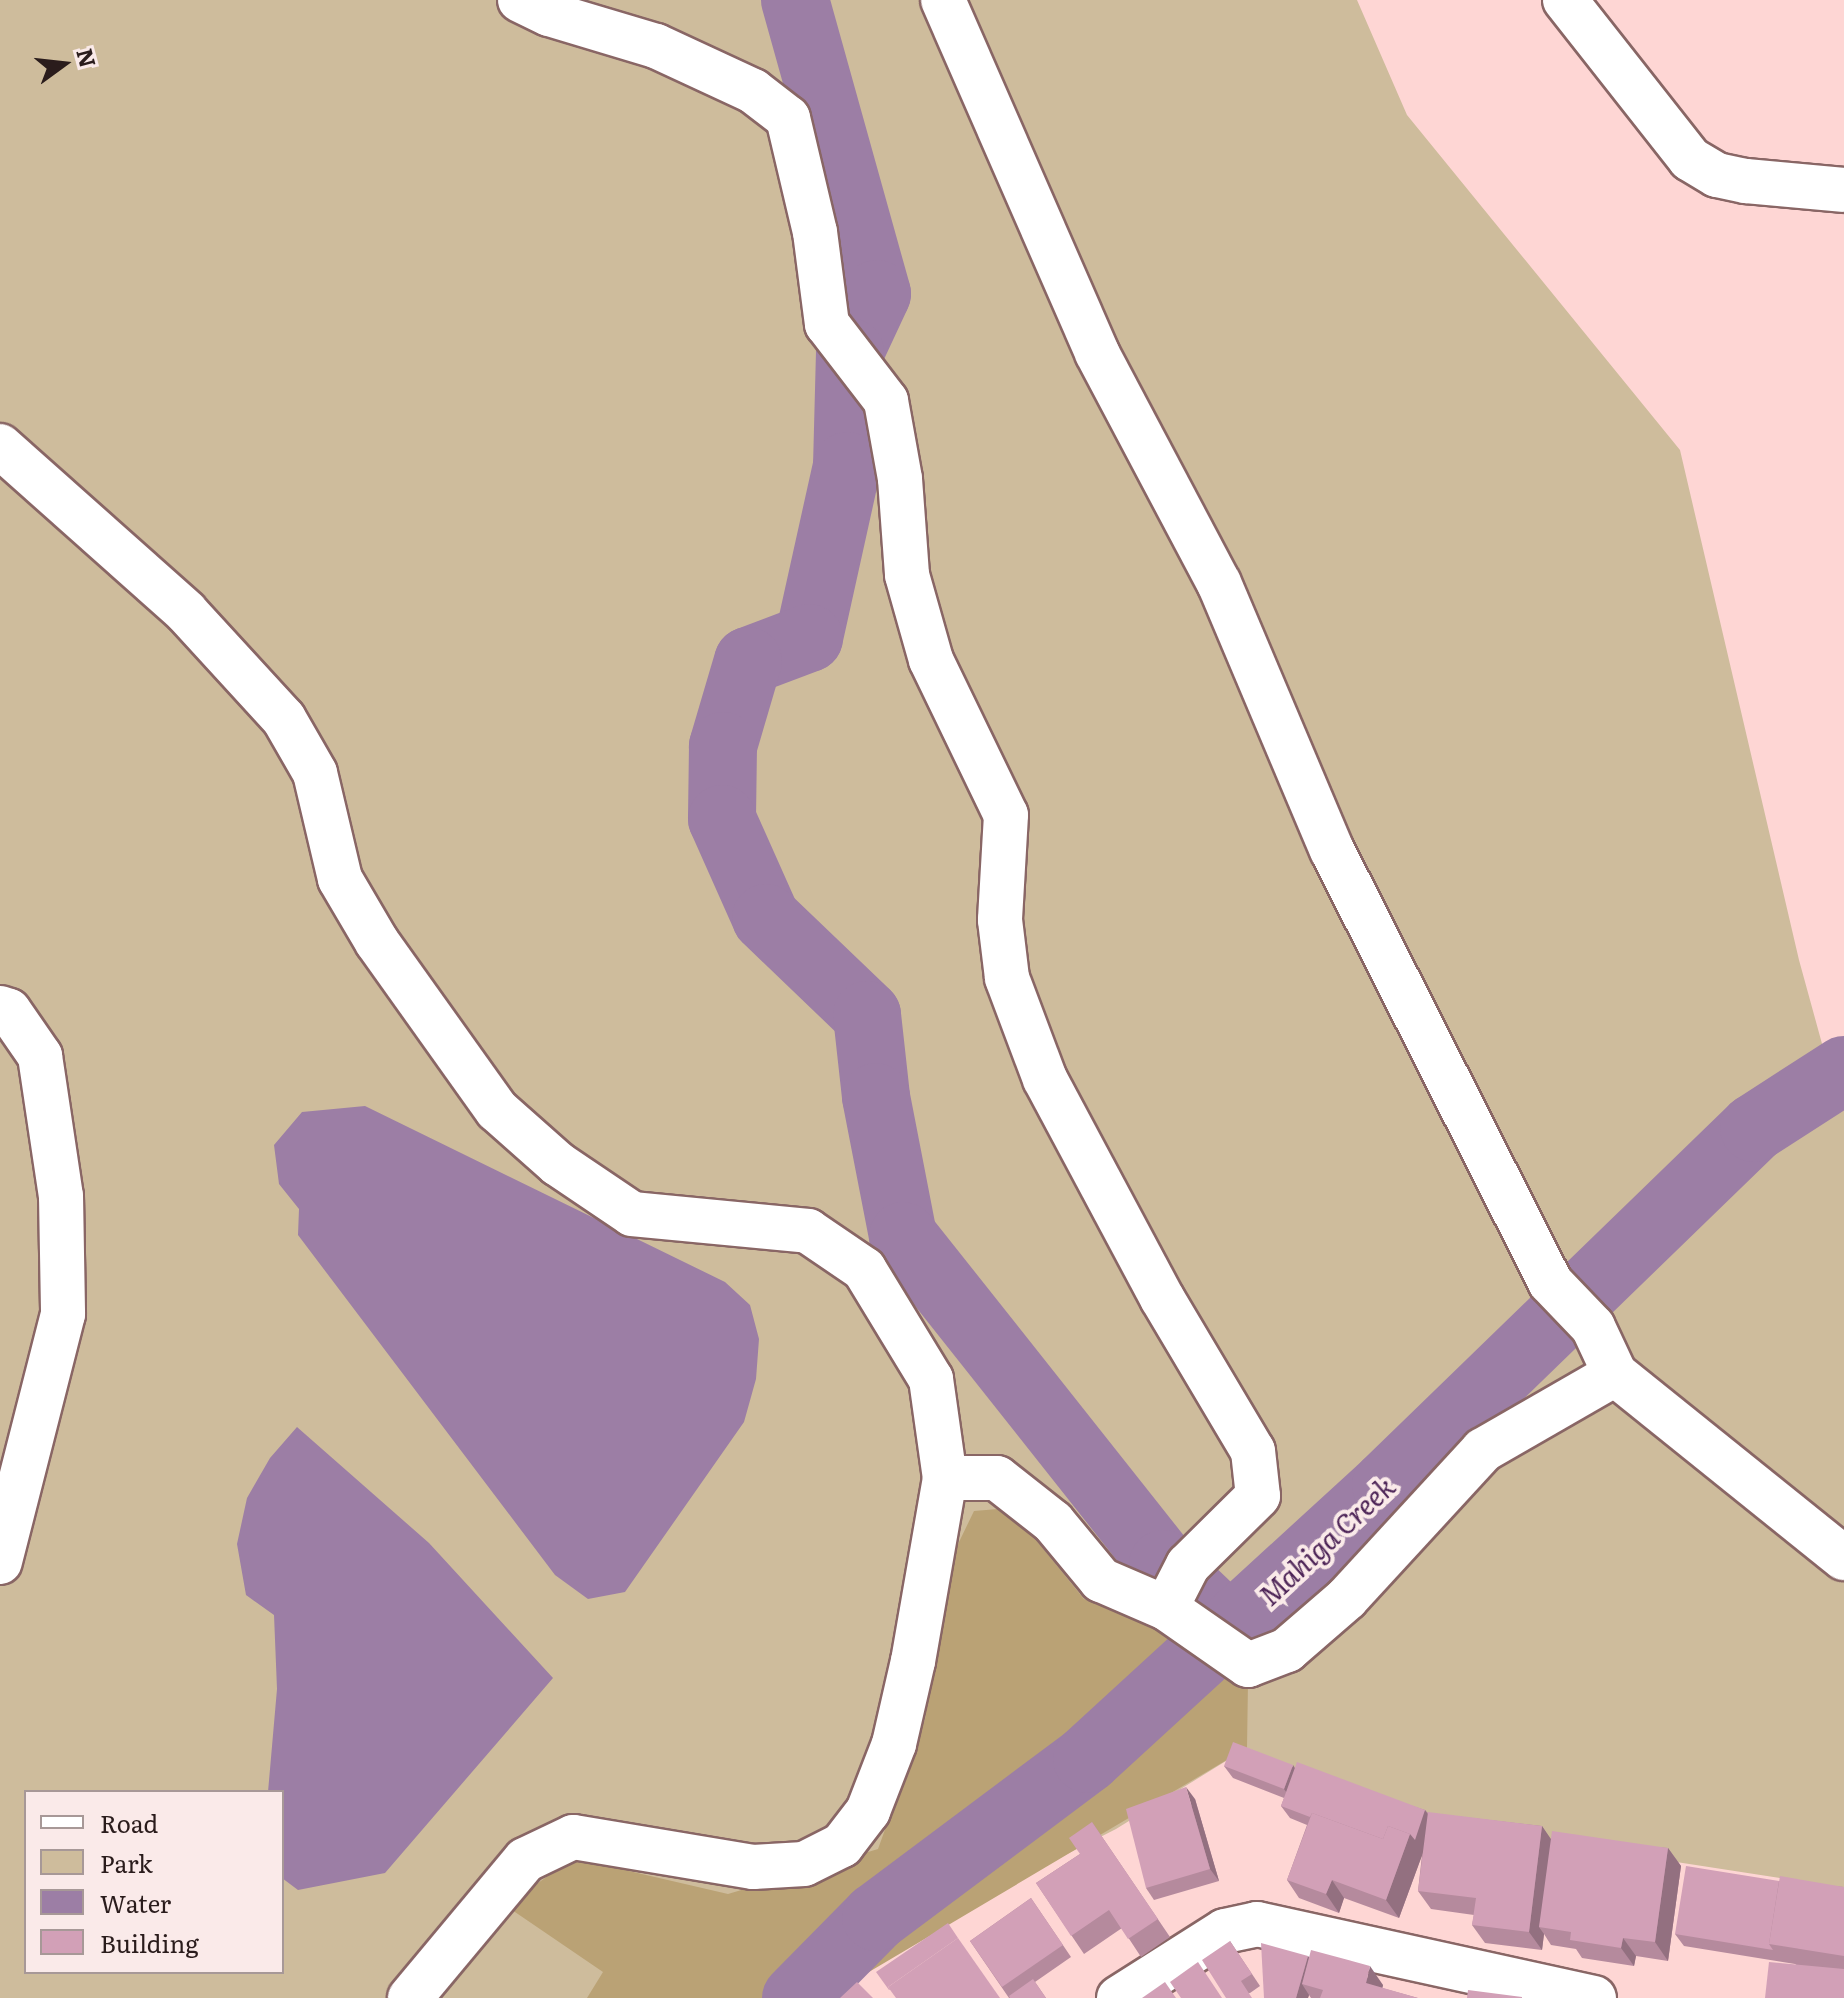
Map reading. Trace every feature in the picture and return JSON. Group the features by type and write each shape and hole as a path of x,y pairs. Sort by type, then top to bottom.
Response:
{"street":[{"path":"520,0 549,14 656,46 753,91 788,118 815,232 827,324 886,401 900,479 907,575 931,660 1006,815 1000,920 1007,978 1045,1079 1162,1298 1253,1451 1258,1496 1179,1600"},
{"path":"943,0 1097,353 1219,583 1332,850 1550,1282 1593,1327 1615,1374 1844,1558"},
{"path":"1565,0 1690,159 1717,175 1746,181 1844,190"},
{"path":"0,446 186,612 284,719 315,773 340,879 377,942 497,1110 558,1164 632,1214 808,1231 864,1269 931,1379 945,1478 894,1744 868,1811 842,1845 804,1864 753,1867 573,1837 525,1860 410,1998"},
{"path":"0,1008 9,1011 40,1056 61,1196 63,1314 0,1562"},
{"path":"945,1478 997,1478 1053,1522 1101,1580 1179,1600 1248,1665 1287,1650 1347,1598 1483,1450 1615,1374"},
{"path":"1119,1998 1225,1931 1257,1924 1594,1998"}],"green space":[{"path":"0,0 1357,0 1407,115 1680,450 1799,960 1835,1091 1844,1090 1844,1888 1443,1826 1247,1748 1116,1829 785,1998 0,1998"}],"shaded area":[{"path":"1010,1508 1084,1599 1161,1628 1248,1682 1247,1748 825,1998 587,1998 603,1972 506,1906 573,1858 728,1894 878,1849 925,1719 945,1571 974,1511"}],"water":[{"path":"365,1106 725,1282 750,1305 759,1339 756,1379 744,1422 625,1592 588,1599 555,1575 298,1235 299,1209 279,1184 274,1145 302,1112"},
{"path":"297,1427 429,1543 553,1678 385,1873 298,1890 284,1880 284,1790 268,1790 277,1689 274,1615 246,1595 237,1544 247,1498 270,1458"}],"building":[{"path":"1233,1742 1293,1765 1284,1789 1224,1766"},
{"path":"1297,1762 1425,1810 1415,1840 1410,1834 1388,1826 1383,1839 1312,1813 1310,1817 1281,1806"},
{"path":"1186,1787 1210,1869 1146,1888 1126,1809"},
{"path":"1428,1812 1542,1826 1529,1932 1472,1925 1476,1898 1418,1891"},
{"path":"1312,1813 1383,1839 1388,1826 1410,1834 1386,1900 1332,1880 1326,1894 1287,1880"},
{"path":"1092,1822 1158,1919 1128,1939 1109,1910 1071,1936 1036,1883 1080,1854 1069,1838"},
{"path":"1552,1831 1668,1848 1655,1942 1623,1938 1621,1948 1570,1940 1571,1932 1539,1927"},
{"path":"1686,1866 1779,1881 1769,1944 1773,1950 1675,1934"},
{"path":"1780,1876 1844,1887 1844,1956 1769,1944"},
{"path":"1031,1898 1063,1945 1002,1987 970,1941"},
{"path":"948,1923 958,1938 888,1987 889,1990 876,1972"},
{"path":"958,1938 1000,1998 896,1998 888,1987"},
{"path":"1230,1941 1252,1974 1241,1981 1252,1998 1226,1998 1202,1960"},
{"path":"1261,1943 1308,1956 1296,1998 1264,1998"},
{"path":"1311,1950 1370,1966 1366,1983 1418,1998 1320,1998 1323,1990 1302,1984"},
{"path":"1198,1962 1222,1998 1181,1998 1170,1982"},
{"path":"1769,1962 1844,1969 1844,1998 1765,1998"},
{"path":"1033,1979 1046,1998 1010,1998 1009,1996"},
{"path":"857,1982 873,1998 840,1998"},
{"path":"1165,1982 1176,1998 1142,1998"},
{"path":"1468,1990 1522,1997 1522,1998 1467,1998"}],"waterway":[{"path":"795,0 877,294 850,352 847,466 809,638 748,661 723,746 722,819 766,918 867,1015 876,1097 903,1236 1163,1564 1230,1628"},
{"name":"Mahiga Creek","path":"796,1998 876,1917 1087,1759 1386,1485 1754,1128 1844,1070"}]}
